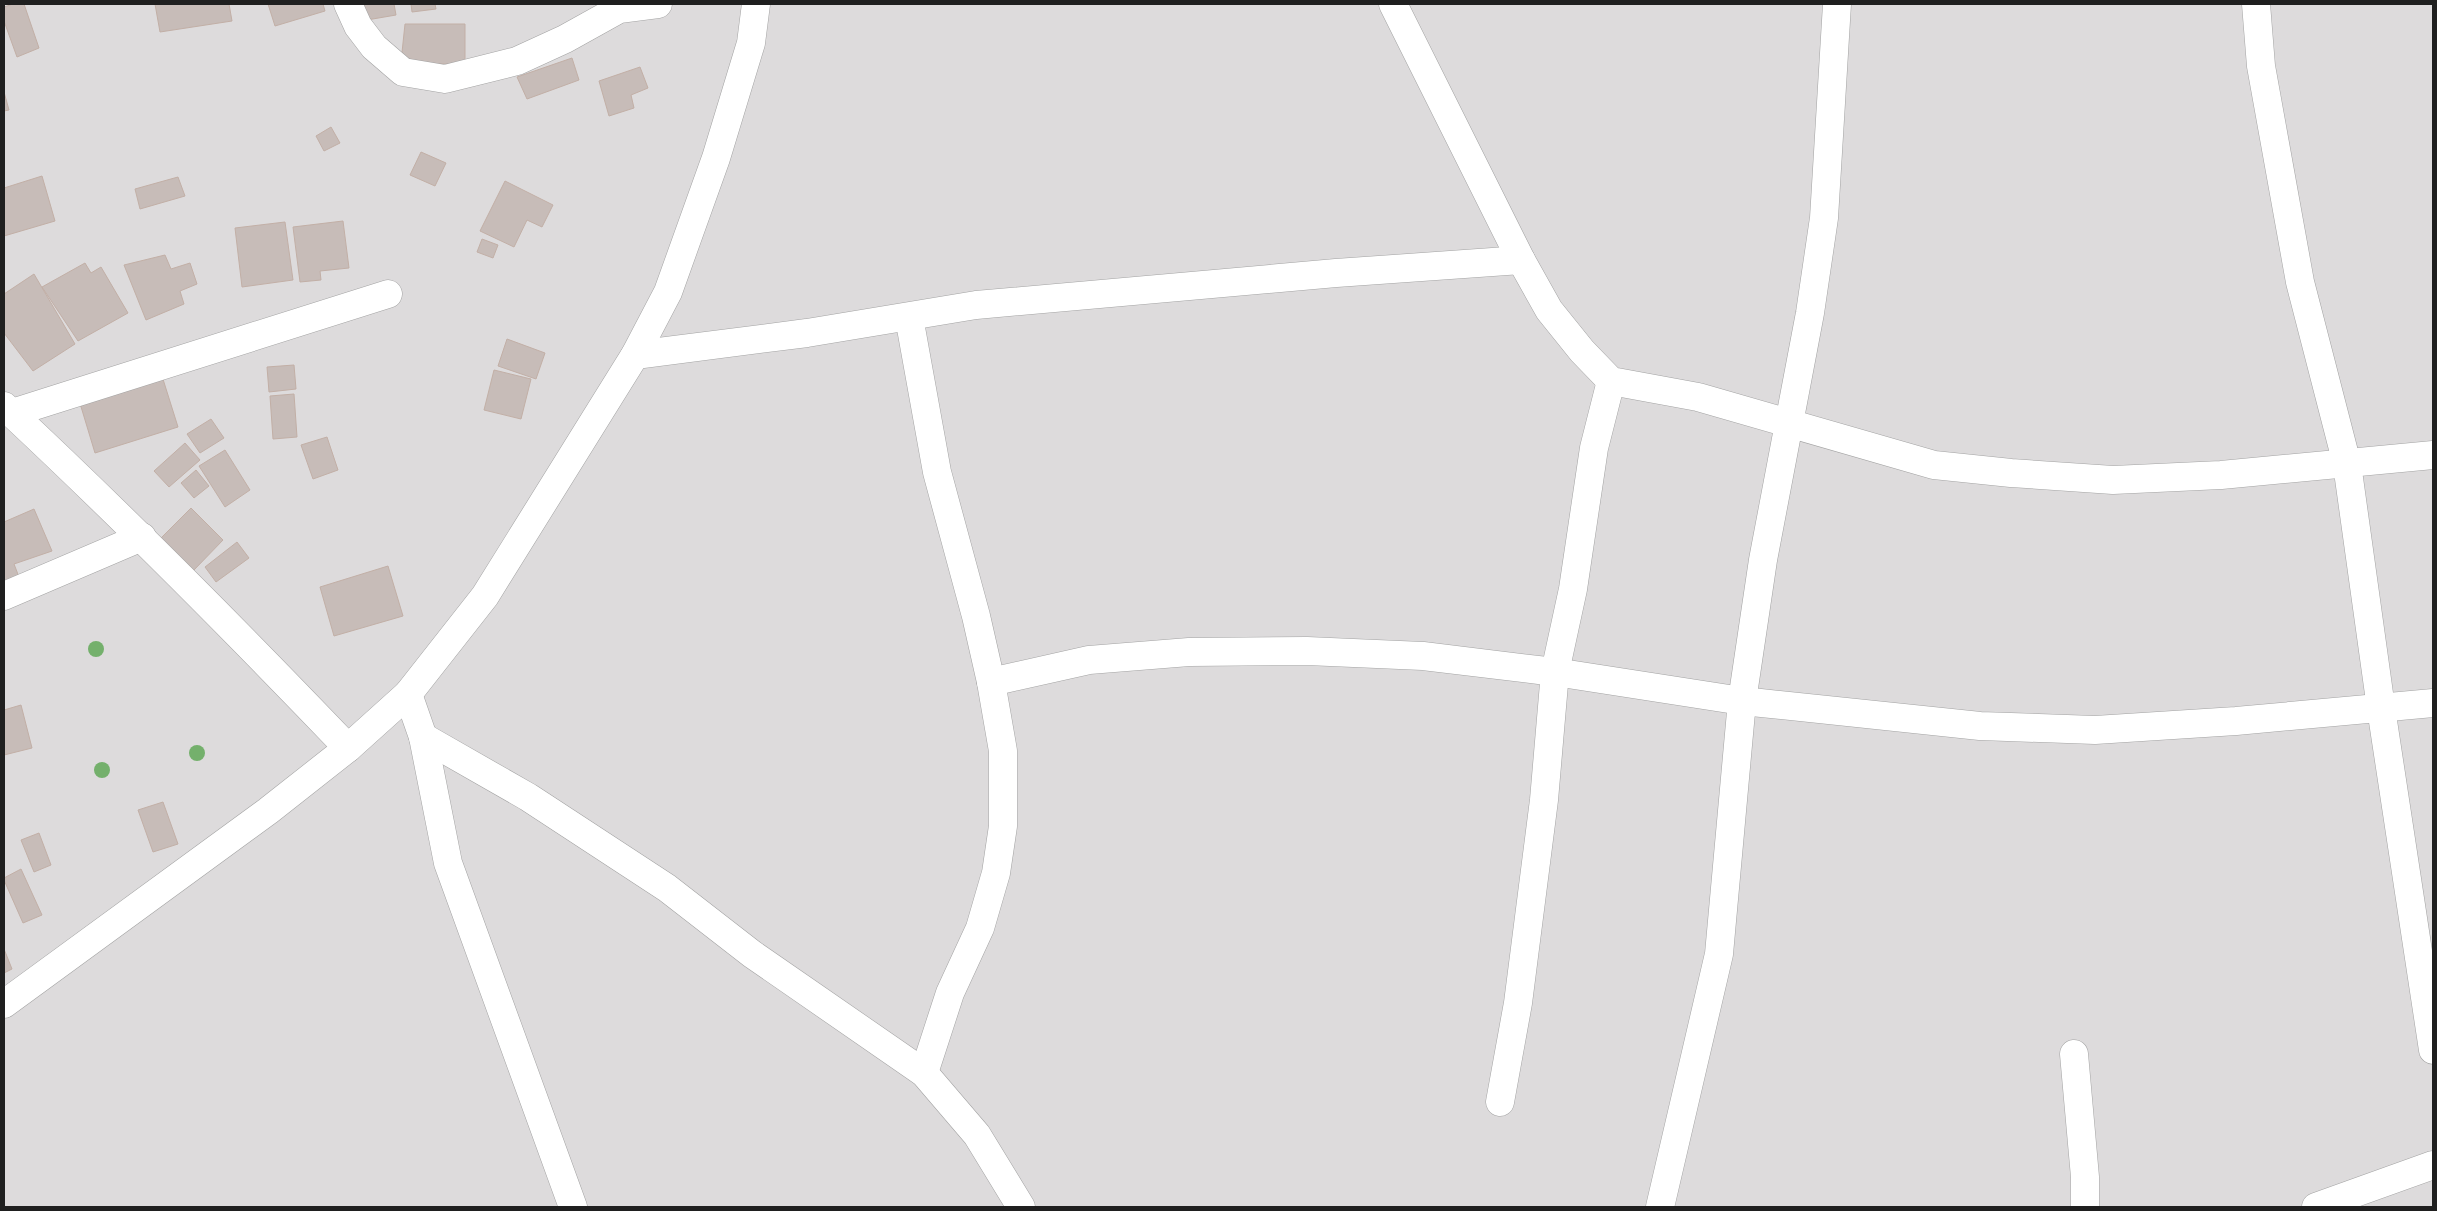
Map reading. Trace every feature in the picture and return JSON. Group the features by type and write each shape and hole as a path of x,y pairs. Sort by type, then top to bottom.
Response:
{"street":[{"path":"348,4 358,26 374,47 404,72 445,80 517,61 565,39 619,9 658,4"},
{"path":"4,1004 268,811 348,748 408,694 485,596 635,355 668,292 716,158 751,43 756,4"},
{"path":"1393,4 1549,310 1582,351 1611,380 1698,397 1934,465 2011,473 2113,480 2220,475 2433,455"},
{"path":"1660,1207 1718,954 1742,701 1763,560 1810,313 1824,218 1834,90 1837,4"},
{"path":"2256,4 2261,66 2300,282 2347,464 2381,708 2433,1050"},
{"path":"635,355 808,333 976,305 1336,273 1522,260"},
{"path":"348,748 228,622 142,536 8,410 388,294"},
{"path":"909,317 937,472 991,682 1003,751 1003,826 996,873 980,928 950,993 924,1074"},
{"path":"1500,1102 1518,1003 1544,800 1555,672 1573,589 1594,448 1611,380"},
{"path":"4,596 142,536"},
{"path":"991,682 1089,660 1188,652 1306,651 1423,656 1555,672 1742,701 1980,726 2095,730 2236,721 2433,703"},
{"path":"408,694 423,737 448,863 573,1207"},
{"path":"423,737 528,797 666,888 752,954 924,1074 977,1135 1021,1207"},
{"path":"2074,1054 2085,1176 2085,1207"},
{"path":"2316,1207 2433,1165"}],"shaded area":[{"path":"4,4 2433,4 2433,1207 4,1207"}],"building":[{"path":"13,4 24,4 39,48 17,57 4,21 4,7"},
{"path":"155,4 229,4 232,21 160,32"},
{"path":"268,4 323,4 325,11 275,26"},
{"path":"356,4 394,4 396,15 361,21"},
{"path":"411,4 435,4 436,9 412,12"},
{"path":"405,24 465,24 465,65 401,62"},
{"path":"572,58 579,80 527,99 517,77"},
{"path":"640,67 648,88 631,95 634,108 609,116 599,81"},
{"path":"4,92 9,110 4,111"},
{"path":"331,127 340,143 324,151 316,136"},
{"path":"421,152 446,163 435,186 410,175"},
{"path":"42,176 55,221 4,236 4,188"},
{"path":"178,177 185,196 140,209 135,189"},
{"path":"505,181 553,205 542,227 527,220 514,247 480,231"},
{"path":"343,221 349,268 320,271 321,280 300,282 293,227"},
{"path":"285,222 293,280 242,287 235,228"},
{"path":"482,239 498,245 493,258 477,252"},
{"path":"165,255 171,269 190,263 197,284 180,291 184,304 146,320 124,265"},
{"path":"85,263 91,273 101,267 128,313 78,341 42,287"},
{"path":"34,274 75,344 33,371 4,333 4,294"},
{"path":"507,339 545,353 536,379 498,366"},
{"path":"294,365 296,389 269,392 267,367"},
{"path":"494,370 531,379 521,419 484,410"},
{"path":"162,376 178,427 95,453 79,400"},
{"path":"294,394 297,437 273,439 270,396"},
{"path":"211,419 224,438 200,453 187,434"},
{"path":"327,437 338,470 313,479 301,445"},
{"path":"185,443 200,460 169,487 154,471"},
{"path":"225,450 250,490 225,507 199,466"},
{"path":"196,470 209,486 194,498 181,483"},
{"path":"191,508 223,540 194,570 161,538"},
{"path":"34,509 52,551 14,564 19,577 4,583 4,522"},
{"path":"237,542 249,558 216,582 205,567"},
{"path":"388,566 403,616 334,636 320,587"},
{"path":"21,705 32,748 4,755 4,710"},
{"path":"163,802 178,844 153,852 138,810"},
{"path":"39,833 51,865 34,872 21,840"},
{"path":"21,869 42,915 23,923 4,880 4,878"},
{"path":"4,949 12,969 4,973"}]}
